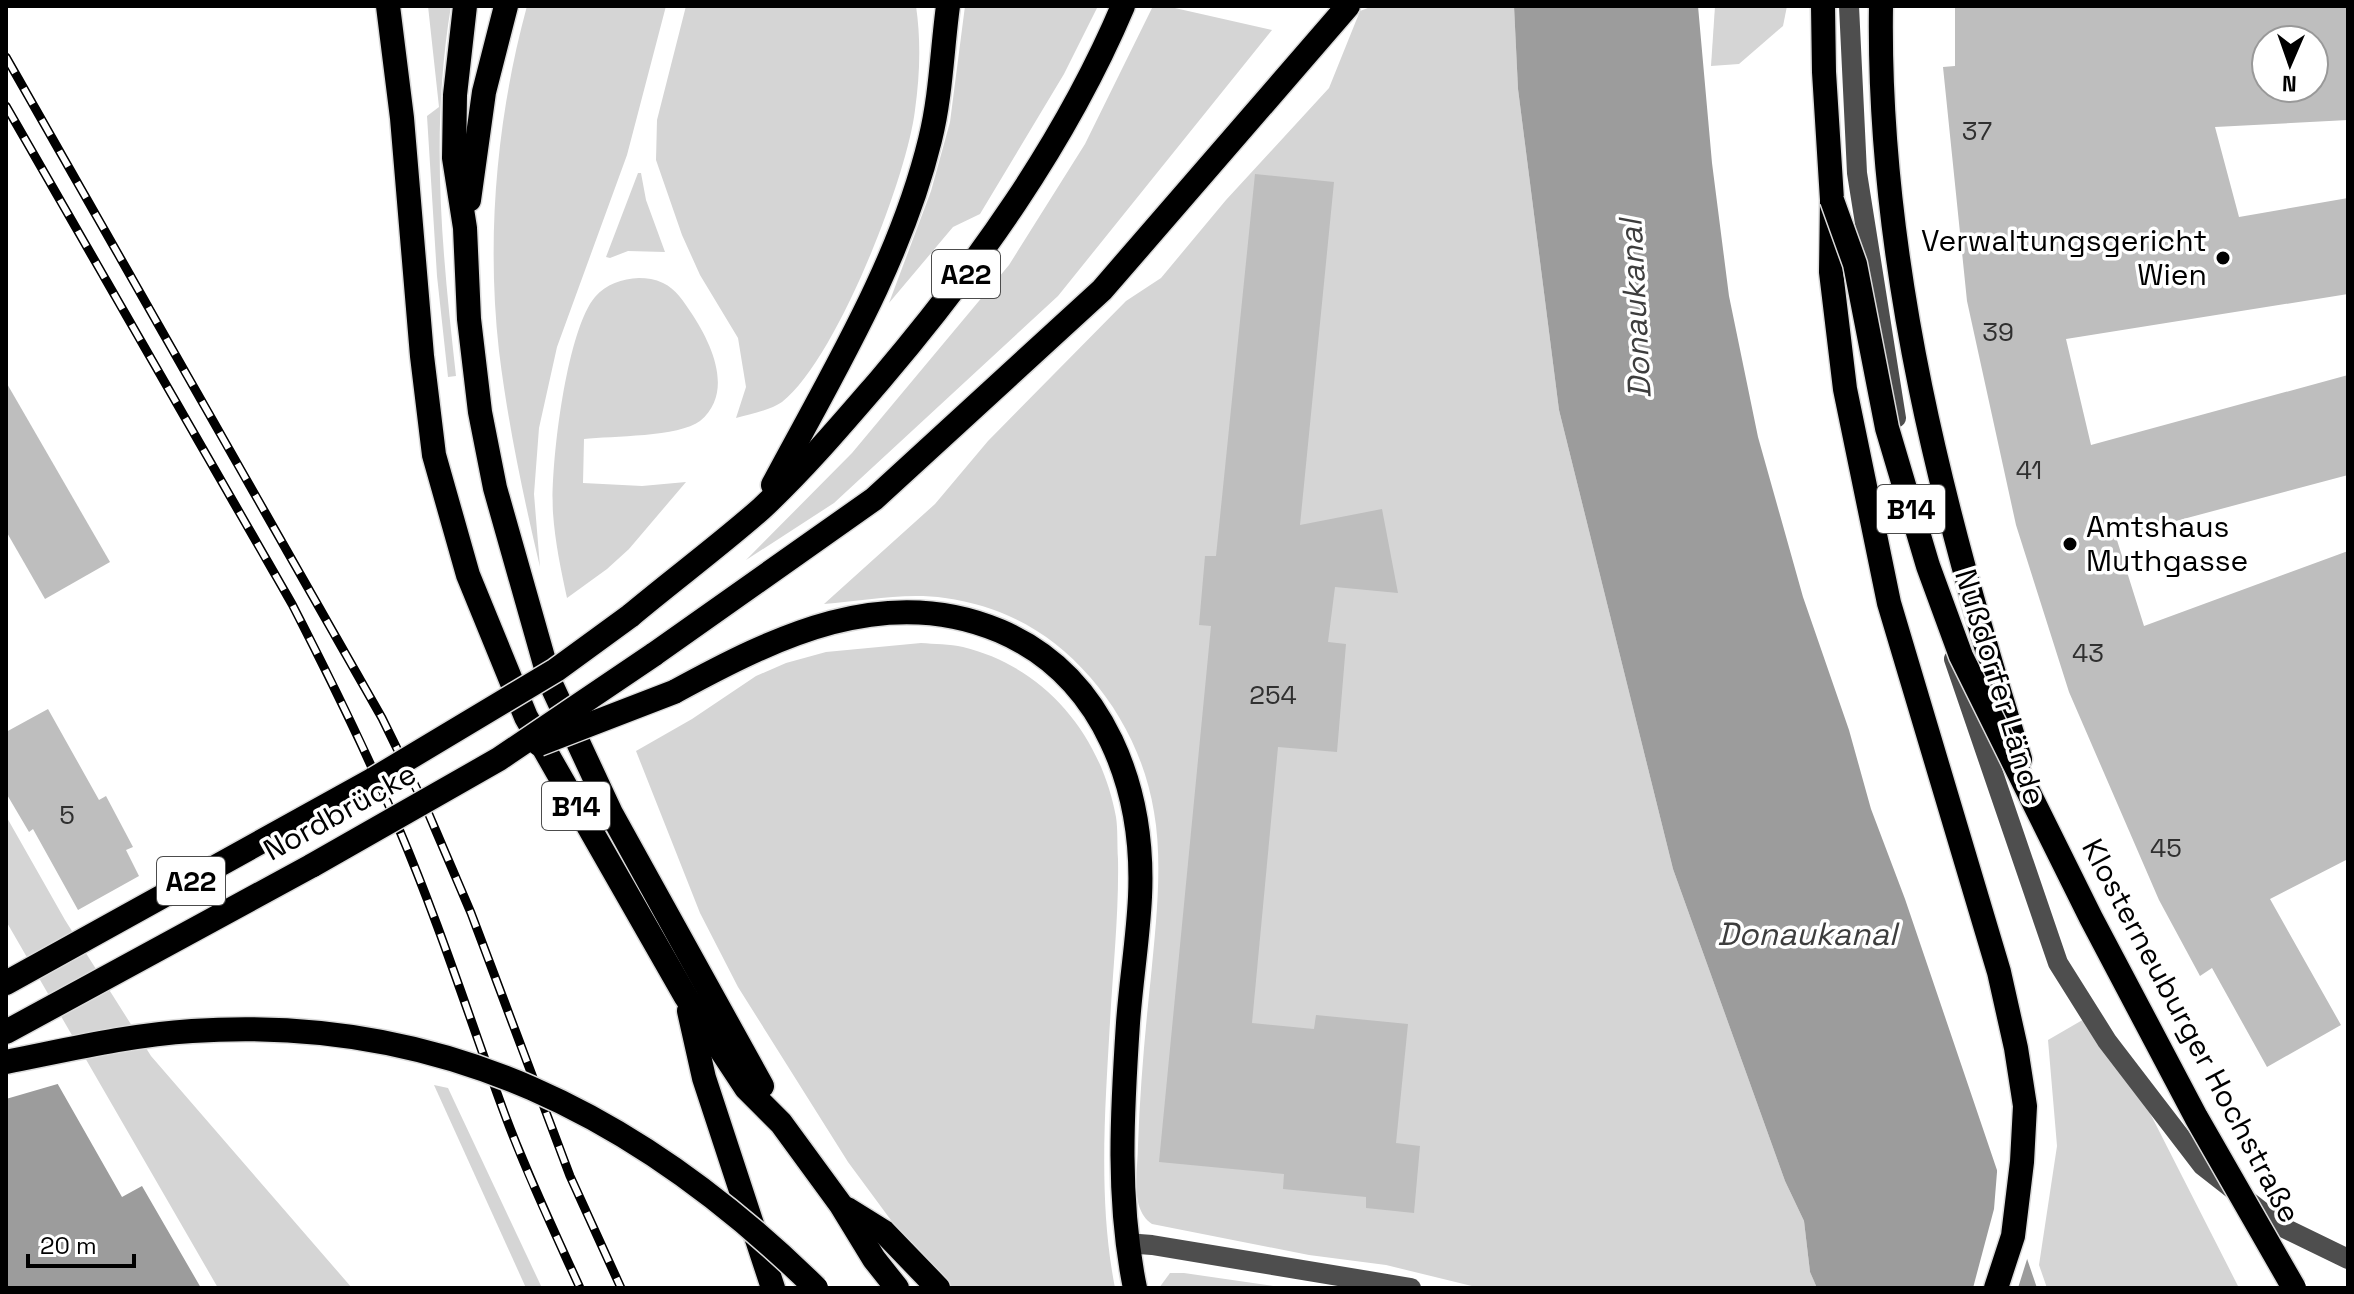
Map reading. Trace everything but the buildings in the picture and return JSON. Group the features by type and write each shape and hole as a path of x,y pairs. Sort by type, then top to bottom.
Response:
{"highway":[{"name":"B14","path":"388,6 434,455 468,575 526,717 686,997 746,1088 781,1123 897,1288"},
{"path":"465,6 455,95 454,158 465,228 469,319 480,412 495,488 550,682 611,813 781,1123"},
{"path":"465,228 484,92 506,6"},
{"path":"935,6 941,55"},
{"path":"761,509 861,319 897,239 931,138 948,6"},
{"name":"A22","path":"761,509 833,436 970,269 1028,184 1074,105 1123,6"},
{"name":"Nordbrücke","path":"6,1032 499,759 874,499 1102,290 1348,6"},
{"name":"B14","path":"1823,6 1832,200 1855,264 1887,428 1928,566 1961,656 2034,803"},
{"path":"1881,6 1886,129 1894,219 1914,362 1976,616 2034,803"},
{"path":"1832,200 1831,272 1845,389 1863,487 1889,603 1999,972 2025,1106 2013,1236 1996,1288"},
{"name":"Nordbrücke","path":"6,983 374,779 556,670 630,616 761,509"},
{"path":"499,759 674,692 739,657 821,624 875,615 935,614 993,628 1023,641 1055,664 1083,692 1105,726 1131,790 1138,831 1140,896 1128,1018 1121,1179 1126,1243 1135,1288"},
{"name":"Klosterneuburger Hochstraße","path":"2034,803 2196,1117 2294,1288"},
{"path":"686,997 704,1078 773,1288"},
{"path":"6,1062 97,1044 191,1031 265,1030 332,1034 413,1047 486,1069 542,1092 630,1138 719,1201 771,1244 816,1288"},
{"path":"841,1205 884,1232 938,1288"}],"street":[{"name":"Nußdorfer Lände","path":"1849,6 1857,173 1901,444 1957,670 2058,963 2107,1041 2202,1165 2280,1226 2348,1259"},
{"path":"1126,1243 1411,1288"}],"shaded area":[{"path":"428,6 451,6 441,99 440,145 446,283 456,376 448,377 437,276 427,116 439,107"},
{"path":"527,6 666,6 627,155 557,347 539,428 534,494 540,567 516,459 495,308 497,177 508,90"},
{"path":"686,6 916,6 918,19 918,84 909,140 884,221 866,266 846,309 803,380 777,405 736,418 746,387 738,338 700,275 682,235 656,160 657,120"},
{"path":"965,6 1098,6 1064,74 980,214 953,227 889,303 931,191 950,122"},
{"path":"1153,6 1166,6 1272,30 1058,296 834,503 746,560 852,453 1009,265 1085,144"},
{"path":"1373,6 1514,6 1518,89 1559,410 1673,869 1785,1181 1804,1221 1810,1272 1817,1288 1480,1288 1386,1265 1309,1255 1152,1224 1140,1209 1136,1177 1157,915 1157,832 1145,775 1123,723 1090,677 1059,647 1025,624 987,607 930,596 824,604 935,504 988,441 1126,301 1161,278 1226,200 1329,88 1360,11"},
{"path":"1715,6 1787,6 1783,26 1739,64 1711,66"},
{"path":"638,173 641,173 646,200 665,252 628,251 606,257"},
{"path":"639,278 668,286 692,314 712,353 718,382 716,396 700,421 690,426 645,435 584,439 583,483 642,486 686,482 629,549 567,598 555,535 553,492 557,434 568,368 585,314 595,297 615,283"},
{"path":"921,643 958,646 993,657 1019,670 1043,688 1083,732 1108,787 1117,822 1118,879 1104,1155 1106,1222 1115,1288 946,1286 896,1227 848,1162 738,987 700,913 636,751 692,719 756,676 786,663 826,652"},
{"path":"6,816 65,920 151,1056 352,1288 218,1288 6,921"},
{"path":"2098,1011 2239,1288 2047,1288 2039,1265 2057,1146 2048,1040"},
{"path":"434,1085 448,1088 542,1288 526,1288"},
{"path":"1170,1273 1184,1273 1287,1288 1159,1288"}],"water":[{"name":"Donaukanal","path":"1514,6 1698,6 1712,163 1729,296 1758,437 1803,597 1849,730 1871,809 1905,899 2037,1288 1817,1288 1810,1272 1804,1221 1785,1181 1673,869 1559,410 1518,89"},
{"path":"6,993 122,1197 142,1186 201,1288 6,1288"}],"pier":[{"path":"6,989 61,1083 6,1099"},
{"path":"1998,1160 2029,1253 2018,1288 1973,1288 1994,1209"}],"railway":[{"path":"6,57 382,718 427,810 471,913 570,1176 621,1288"},
{"path":"6,106 292,604 334,688 414,864 513,1137 580,1288"}],"place":[{"name":"Verwaltungsgericht Wien","path":"2223,258"},
{"name":"Amtshaus Muthgasse","path":"2070,544"}]}
